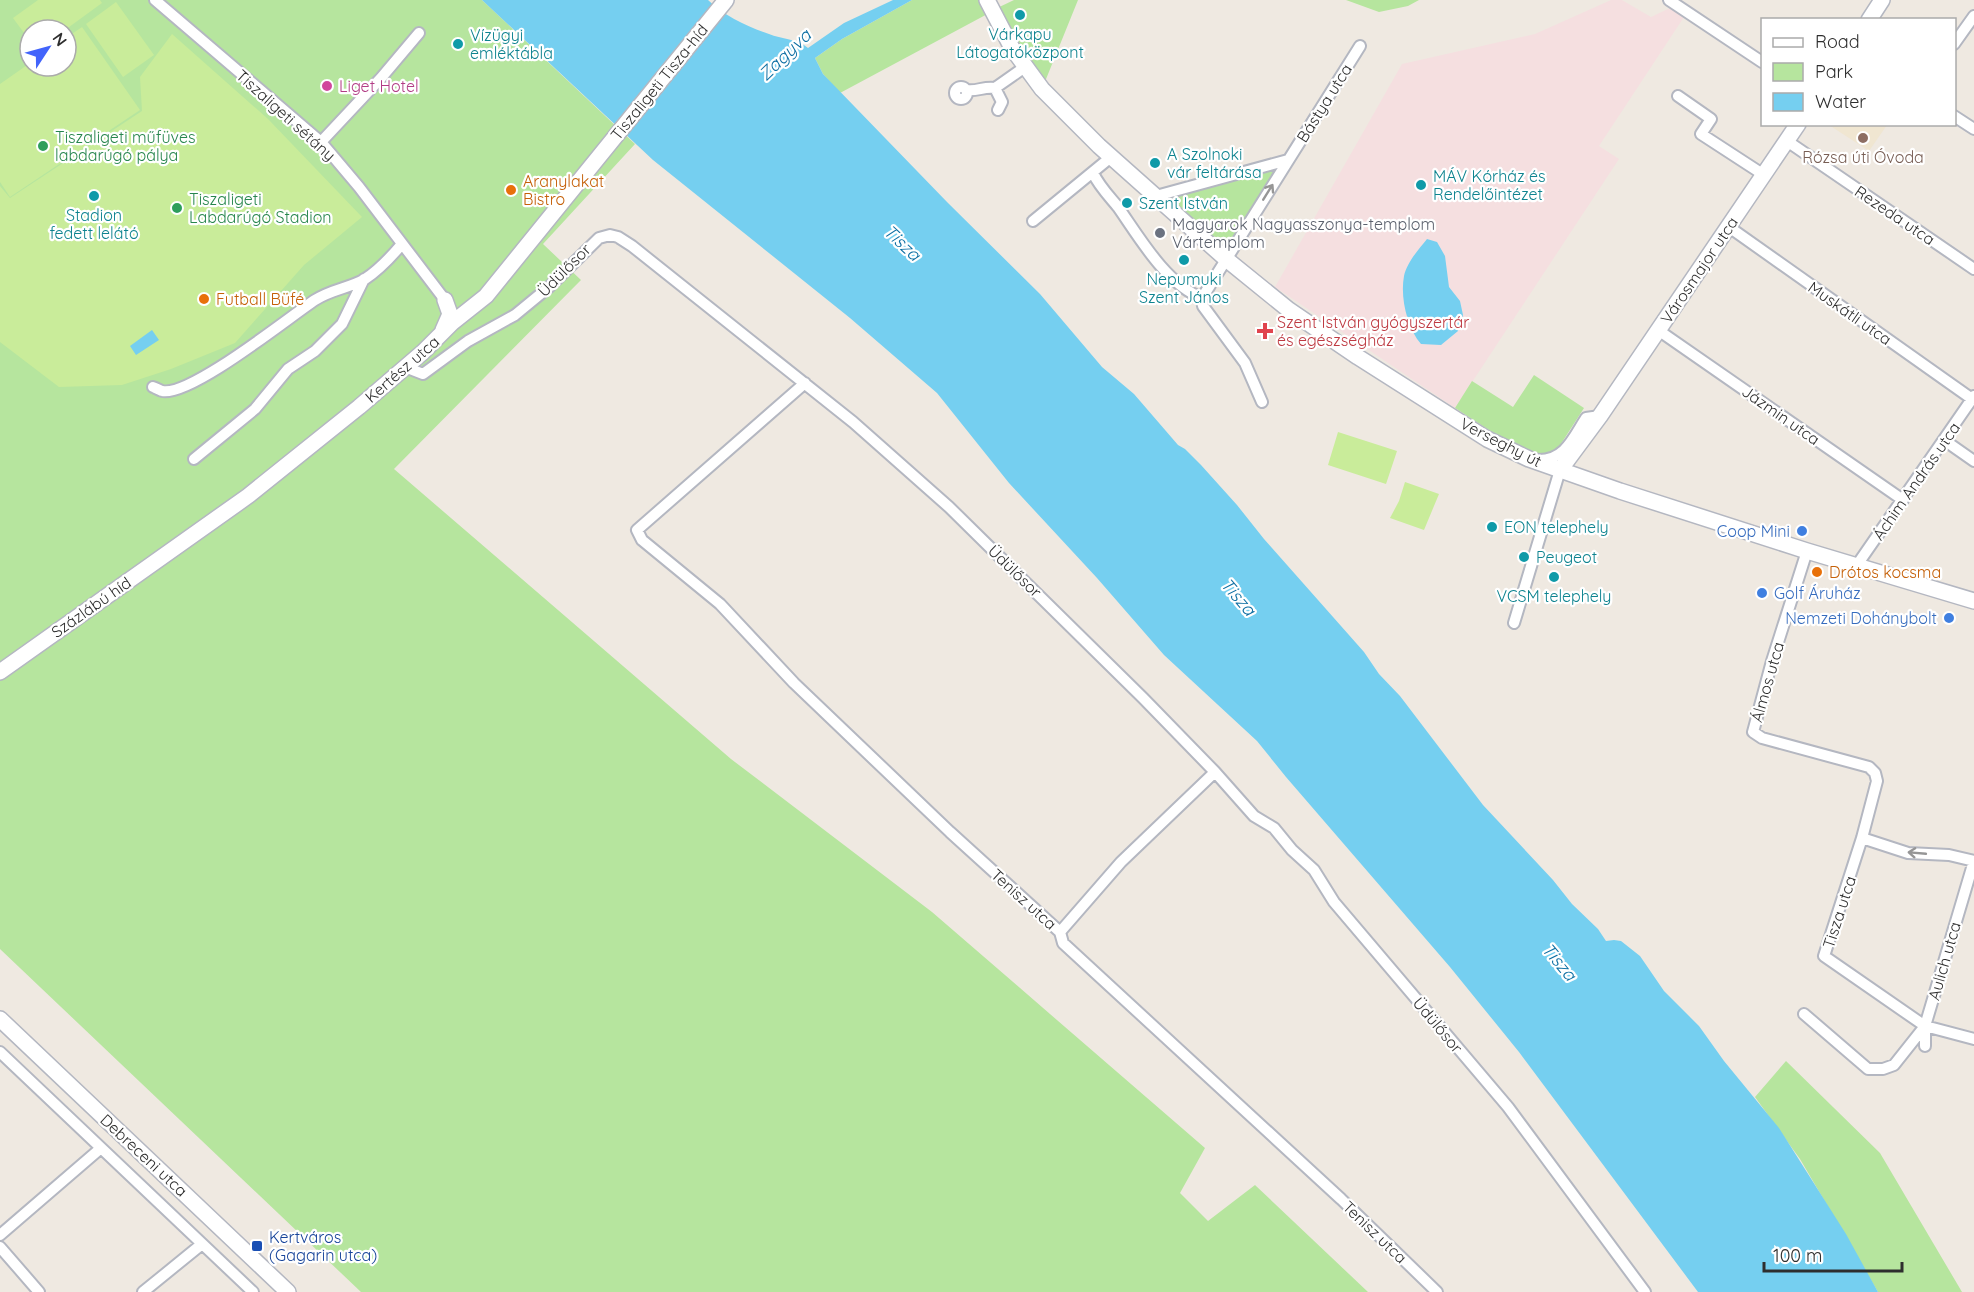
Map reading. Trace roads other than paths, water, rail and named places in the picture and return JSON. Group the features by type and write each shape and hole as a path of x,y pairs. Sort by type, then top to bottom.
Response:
{"main road":[{"name":"Tiszaligeti Tisza-híd","path":"592,164 726,0"},
{"path":"1870,18 1882,0"},
{"name":"Verseghy út","path":"990,5 1025,67 1042,89 1105,152 1226,259 1289,310 1487,439 1560,471 1807,551 1974,601"},
{"name":"Városmajor utca","path":"1560,471 1600,417 1797,126"},
{"name":"Kertész utca","path":"183,543 248,496 405,367 482,299 592,164"},
{"path":"445,300 464,304 482,299"},
{"path":"445,300 462,315"},
{"path":"437,339 444,330 450,314 445,300"},
{"name":"Százlábú híd","path":"0,672 183,543"},
{"name":"Debreceni utca","path":"0,1019 288,1292"}],"street":[{"name":"Tiszaligeti sétány","path":"155,0 321,142 347,172 445,300"},
{"path":"1669,0 1761,61"},
{"path":"1956,41 1974,16"},
{"path":"321,142 381,78 419,33"},
{"name":"Bástya utca","path":"1226,259 1360,46"},
{"path":"966,90 973,92 986,87 995,88 1025,67"},
{"path":"995,88 1002,102 998,110"},
{"path":"1678,96 1712,119 1701,134 1764,175"},
{"path":"1956,117 1974,129"},
{"name":"Rezeda utca","path":"1787,141 1974,269"},
{"path":"1033,221 1093,173 1105,152"},
{"path":"1156,196 1288,160"},
{"path":"1093,173 1161,267 1188,293 1202,298"},
{"name":"Muskátli utca","path":"1729,227 1973,398"},
{"name":"Üdülősor","path":"405,367 423,374 468,341 515,315 549,287 593,241 610,235 632,246 805,382 949,507 1069,624 1215,772 1254,816 1274,828 1292,850 1314,870 1334,902 1508,1107 1645,1292"},
{"path":"153,387 161,391 172,390 193,381 264,338 314,300 331,290 364,279 402,244"},
{"path":"1226,259 1202,298 1203,306 1245,363 1262,402"},
{"path":"194,459 255,409 288,369 315,351 342,324 364,279"},
{"name":"Jázmin utca","path":"1658,330 1903,500"},
{"name":"Tenisz utca","path":"805,382 638,530 642,540 720,604 794,683 950,832 1060,932 1063,943 1341,1199 1437,1292"},
{"name":"Áchim András utca","path":"1857,565 1973,398"},
{"name":"Városmajor utca","path":"1529,459 1552,460 1565,450 1586,418 1600,417"},
{"path":"1944,440 1974,461"},
{"path":"1514,623 1560,471"},
{"name":"Álmos utca","path":"1807,551 1754,732 1762,738 1869,767"},
{"name":"Tisza utca","path":"1869,767 1875,773 1877,781 1862,838 1824,956 1925,1026"},
{"path":"1060,932 1121,862 1215,772"},
{"path":"1862,838 1908,853 1949,855 1974,861"},
{"name":"Aulich utca","path":"1925,1026 1974,861"},
{"path":"1804,1014 1868,1069 1883,1070 1894,1065 1925,1026"},
{"path":"1925,1026 1974,1040"},
{"path":"1925,1026 1925,1046"},
{"name":"Debreceni utca","path":"0,1052 253,1292"},
{"path":"0,1235 101,1148"},
{"path":"143,1292 202,1244"},
{"path":"0,1247 39,1292"}],"water":[{"path":"482,0 708,0 721,11 745,24 808,48 844,23 893,0 912,0 842,39 815,58 823,74 1040,294 1102,367 1134,394 1178,445 1201,465 1364,652 1483,805 1553,880 1572,904 1598,929 1606,941 1621,941 1640,956 1664,991 1699,1026 1724,1061 1779,1128 1846,1234 1878,1292 1698,1292 1519,1052 1450,967 1257,741 1164,655 1009,483 937,393 850,318 653,160"},
{"path":"1427,239 1437,242 1445,256 1449,287 1460,301 1463,315 1458,331 1441,345 1421,344 1408,321 1404,303 1404,276 1414,256"},
{"path":"152,330 159,340 136,355 130,346"}],"place":[{"name":"Várkapu Látogatóközpont","path":"1020,15"},
{"name":"Vízügyi emléktábla","path":"458,44"},
{"name":"Liget Hotel","path":"327,86"},
{"name":"Rózsa úti Óvoda","path":"1863,138"},
{"name":"Tiszaligeti műfüves labdarúgó pálya","path":"43,146"},
{"name":"A Szolnoki vár feltárása","path":"1155,163"},
{"name":"MÁV Kórház és Rendelőintézet","path":"1421,185"},
{"name":"Aranylakat Bistro","path":"511,190"},
{"name":"Stadion fedett lelátó","path":"94,196"},
{"name":"Szent István","path":"1127,203"},
{"name":"Tiszaligeti Labdarúgó Stadion","path":"177,208"},
{"name":"Magyarok Nagyasszonya-templom Vártemplom","path":"1160,233"},
{"name":"Nepumuki Szent János","path":"1184,260"},
{"name":"Futball Büfé","path":"204,299"},
{"name":"Szent István gyógyszertár és egészségház","path":"1265,331"},
{"name":"EON telephely","path":"1492,527"},
{"name":"Coop Mini","path":"1802,531"},
{"name":"Peugeot","path":"1524,557"},
{"name":"Drótos kocsma","path":"1817,572"},
{"name":"VCSM telephely","path":"1554,577"},
{"name":"Golf Áruház","path":"1762,593"},
{"name":"Nemzeti Dohánybolt","path":"1949,618"},
{"name":"Kertváros (Gagarin utca)","path":"257,1246"}],"water label":[{"name":"Zagyva","path":"785,55"},
{"name":"Tisza","path":"902,243"},
{"name":"Tisza","path":"1238,597"},
{"name":"Tisza","path":"1559,962"}]}
